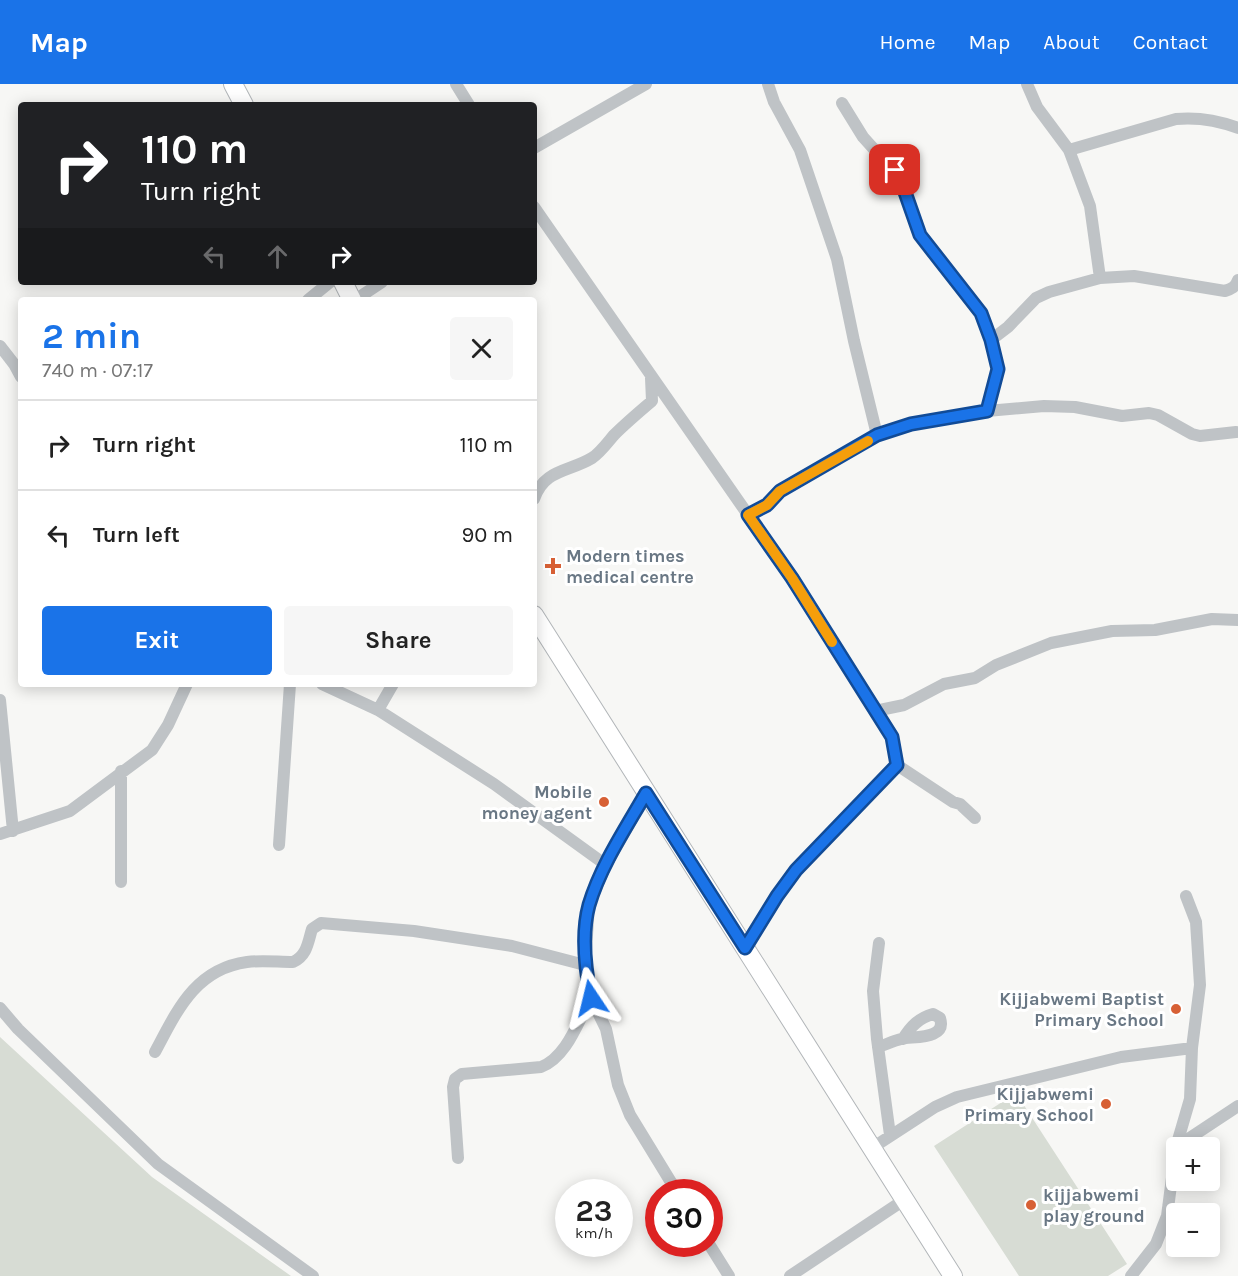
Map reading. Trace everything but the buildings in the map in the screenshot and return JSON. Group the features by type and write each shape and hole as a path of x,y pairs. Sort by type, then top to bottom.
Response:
{"highway":[{"path":"233,84 242,102"},
{"path":"537,620 953,1276"}],"street":[{"path":"456,84 467,102"},
{"path":"537,146 646,84"},
{"path":"768,84 774,102 800,150 837,259 877,435"},
{"path":"1027,84 1037,107 1069,150 1090,206 1100,278"},
{"path":"842,103 863,137 900,178 920,235 977,307 991,340 998,369 987,411"},
{"path":"1069,150 1176,119 1192,117 1208,119 1238,128"},
{"path":"537,211 792,578 892,737 897,765 953,802 960,804 975,818"},
{"path":"991,340 1008,327 1036,298 1049,291 1100,278 1134,276 1225,291 1233,288 1238,280"},
{"path":"312,297 326,285"},
{"path":"359,297 377,285"},
{"path":"0,346 18,371"},
{"path":"537,491 546,480 562,469 593,458 630,418 652,400 651,377"},
{"path":"748,515 767,505 780,491 877,435 911,424 987,411 1044,406 1075,407 1122,416 1149,413 1158,415 1192,434 1236,432"},
{"path":"875,711 904,705 944,684 975,678 996,665 1051,643 1112,631 1155,630 1212,619 1238,620"},
{"path":"0,834 70,811 152,750 168,725 186,687"},
{"path":"279,845 290,687"},
{"path":"328,687 378,710 494,784 606,866"},
{"path":"378,710 391,687"},
{"path":"0,700 13,831"},
{"path":"745,948 796,870 897,765"},
{"path":"121,771 121,882"},
{"path":"646,793 606,866 589,905 585,965 591,998 606,1029 618,1085 630,1115 669,1179"},
{"path":"1179,1137 1190,1099 1192,1048 1200,985 1196,922 1186,896"},
{"path":"155,1052 173,1016 196,987 207,978 230,966 249,962 294,962 305,952 312,929 321,923 404,929 512,946 585,965"},
{"path":"879,943 873,991 890,1135"},
{"path":"458,1158 453,1087 455,1079 462,1074 541,1066 552,1062 560,1054 591,998"},
{"path":"0,1008 18,1029 158,1164 313,1276"},
{"path":"878,1047 903,1039"},
{"path":"872,1148 935,1107 966,1095 1120,1057 1192,1048"},
{"path":"1191,1137 1238,1106"},
{"path":"1131,1276 1156,1244 1167,1216 1170,1191"},
{"path":"790,1276 904,1200"},
{"path":"717,1257 729,1276"}],"shaded area":[{"path":"0,1037 152,1177 291,1276 0,1276"},
{"name":"kijjabwemi play ground","path":"1016,1093 1127,1264 1108,1276 1019,1276 934,1146"}],"slow traffic":[{"path":"832,642 792,578 748,515 767,505 780,491 868,441"}],"place":[{"name":"Modern times medical centre","path":"553,566"},
{"name":"Mobile money agent","path":"604,802"},
{"name":"Kijjabwemi Baptist Primary School","path":"1176,1009"},
{"name":"Kijjabwemi Primary School","path":"1106,1104"},
{"name":"kijjabwemi play ground","path":"1031,1205"}],"route":[{"path":"591,998 585,965 589,905 606,866 646,793 745,948 796,870 897,765 892,737 792,578 748,515 767,505 780,491 877,435 911,424 987,411 998,369 981,313 974,301 920,235 895,170"}]}
